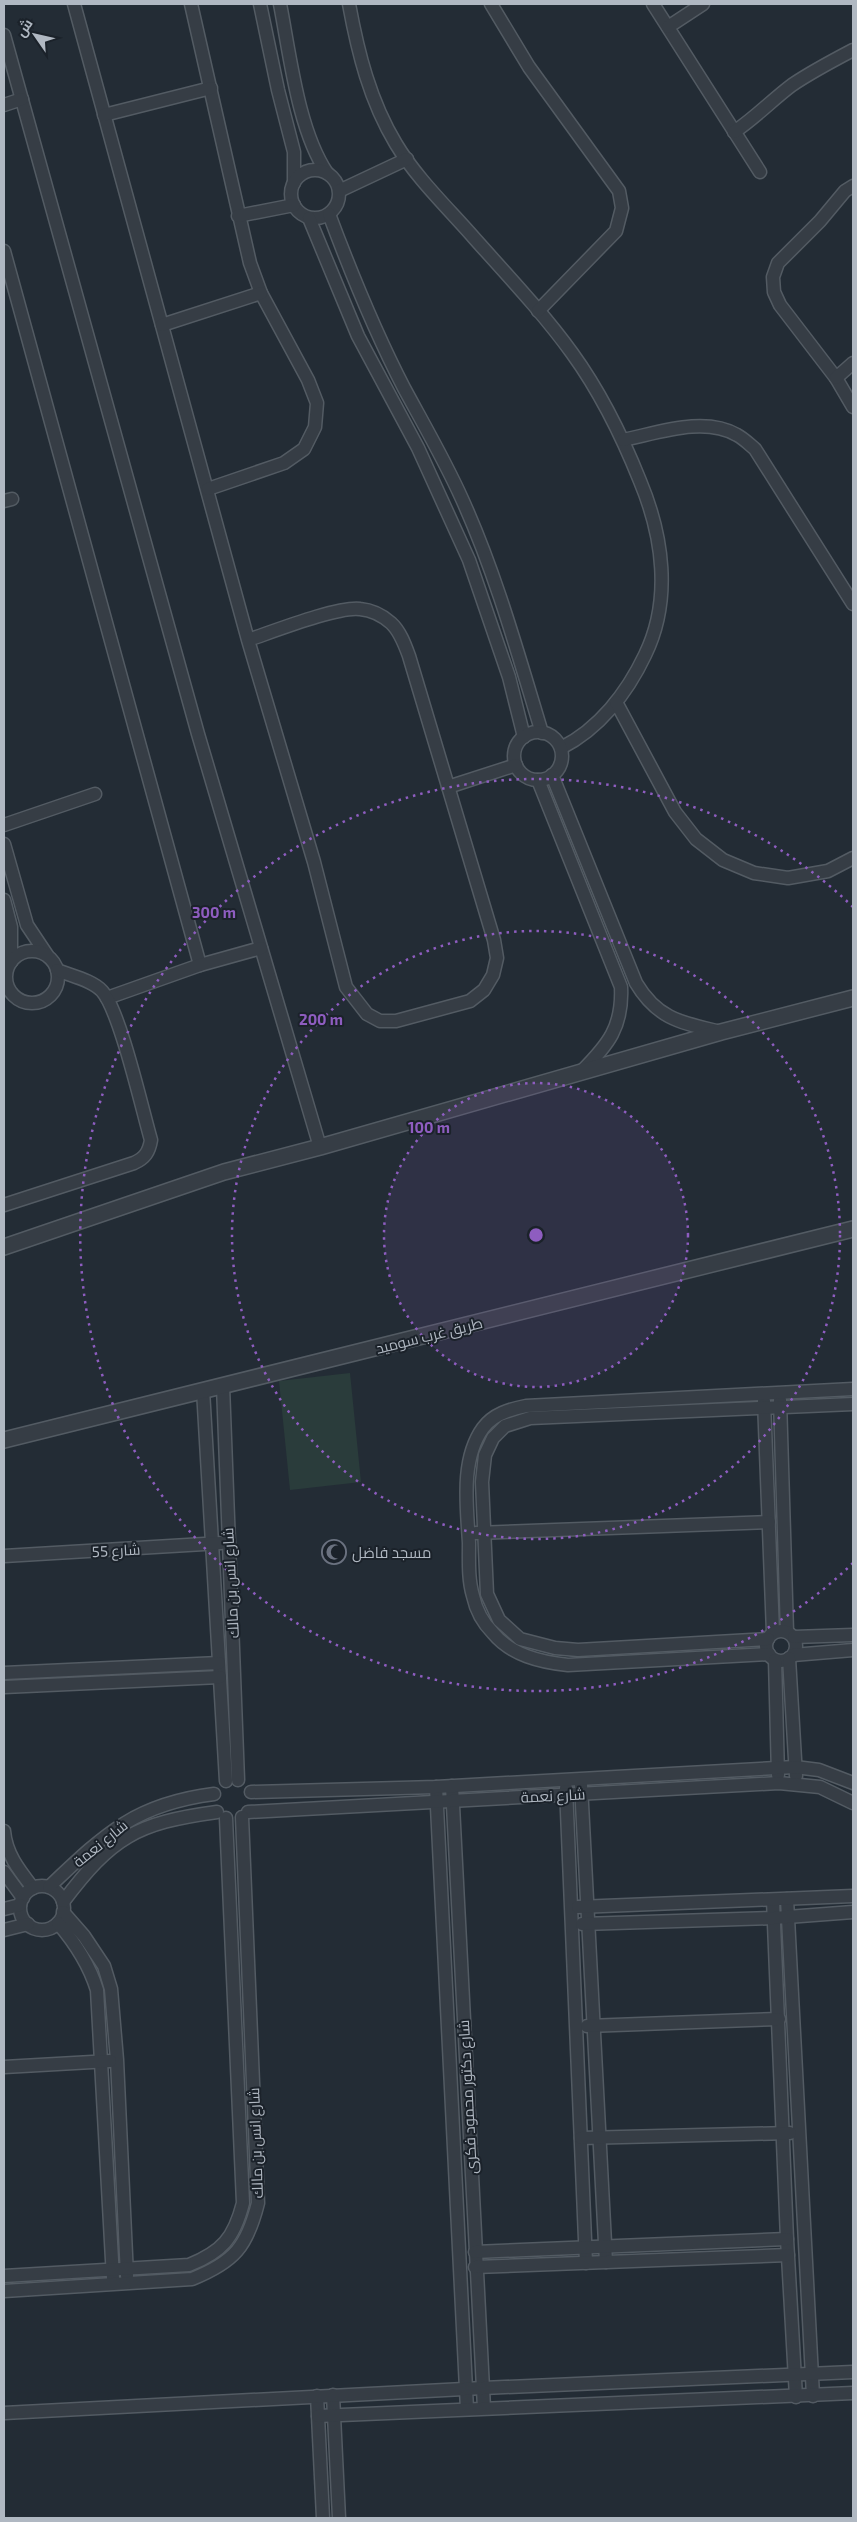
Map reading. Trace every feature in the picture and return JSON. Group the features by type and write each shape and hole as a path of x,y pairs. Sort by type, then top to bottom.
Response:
{"street":[{"path":"74,4 248,640 314,862 346,988 367,1014 380,1021 396,1021 470,1000 484,990 493,975 497,958 494,940 409,656 392,624 377,613 358,608 349,609 248,640"},
{"path":"191,4 250,263 261,293 308,380 317,403 315,427 304,449 284,463 208,489"},
{"path":"260,4 278,90 294,152 294,183 292,190 294,205 303,215 309,218 316,218 329,214 338,204 339,191 337,183 319,162 306,130 280,4"},
{"path":"349,4 356,45 368,84 384,122 407,159 572,353 601,398 623,440 647,496 658,532 662,569 660,607 651,644 636,674 616,702 593,726 561,748"},
{"path":"491,4 529,68 619,191 622,208 616,232 538,311"},
{"path":"653,4 760,172"},
{"path":"668,27 703,4"},
{"path":"4,36 198,734 320,1147"},
{"path":"734,132 750,122 791,86 853,50"},
{"path":"104,116 211,88"},
{"path":"4,106 22,99"},
{"path":"339,191 407,159"},
{"path":"294,183 299,177 312,170 327,173"},
{"path":"853,186 845,191 820,221 778,263 773,277 774,292 780,305 836,378 853,407"},
{"path":"238,216 294,205"},
{"path":"329,214 374,327 438,449 485,552 504,606 542,733"},
{"path":"309,218 358,336 418,448 469,560 493,627 524,737"},
{"path":"4,251 200,965"},
{"path":"162,325 261,293"},
{"path":"836,378 853,363"},
{"path":"623,440 689,427 713,427 736,434 756,449 853,604"},
{"path":"616,702 675,812 696,839 723,860 754,873 788,878 828,871 853,858"},
{"path":"542,733 553,738 561,748 562,760 552,775 538,780 523,774 516,765 516,750 524,737 542,733"},
{"path":"448,787 516,765"},
{"path":"552,775 636,983 644,996 659,1011 678,1022 722,1032"},
{"path":"538,780 621,987 622,1004 618,1022 611,1038 600,1053 581,1072"},
{"path":"4,825 95,794"},
{"path":"4,844 27,925 47,956 57,970 88,982 101,990 107,998 116,1018 151,1140 150,1148 141,1160 4,1205"},
{"path":"4,900 11,928 11,962 5,981 8,995 30,1002 44,1000 50,996 57,984 57,970"},
{"path":"107,998 200,965 261,948"},
{"path":"11,962 18,955 28,951 38,952 47,956"},
{"path":"4,1247 196,1180 320,1147 722,1032 853,998"},
{"name":"طريق غرب سوميد","path":"4,1440 853,1229"},
{"name":"شارع انس بن مالك","path":"222,1386 234,1670 232,1780"},
{"path":"853,1389 764,1393 557,1410 505,1426 488,1446 482,1475 485,1584 490,1604 506,1628 520,1639 555,1648 578,1650 770,1636 780,1631 791,1635 853,1635"},
{"name":"شارع انس بن مالك","path":"203,1390 219,1670 232,1780"},
{"path":"780,1392 791,1635 796,1644 791,1657 796,1784"},
{"path":"764,1393 770,1636 766,1647 772,1657 779,1783"},
{"path":"853,1404 764,1408 557,1410 517,1408 491,1420 483,1428 474,1447 468,1473 468,1534 471,1586 476,1606 493,1634 510,1648 524,1655 548,1662 578,1665 772,1657 782,1661 791,1657 853,1650"},
{"path":"468,1473 482,1475"},
{"path":"468,1534 768,1522"},
{"name":"شارع 55","path":"4,1556 228,1543"},
{"path":"4,1687 219,1670"},
{"path":"4,1673 234,1670"},
{"name":"شارع نعمة","path":"252,1792 436,1787 795,1767 819,1770 853,1783"},
{"path":"232,1780 246,1784 252,1792 252,1805 245,1815 221,1815 213,1802 217,1787 232,1780"},
{"path":"565,1780 586,2262"},
{"path":"581,1780 606,2262"},
{"name":"شارع نعمة","path":"245,1815 436,1802 779,1783 796,1784 831,1791 853,1802"},
{"name":"شارع دكتور محمود فكرى","path":"452,1786 475,2267 484,2408"},
{"name":"شارع دكتور محمود فكرى","path":"436,1787 451,2120 467,2409"},
{"name":"شارع نعمة","path":"49,1887 104,1836 129,1819 173,1801 214,1794"},
{"name":"شارع انس بن مالك","path":"4,2276 189,2265 209,2257 226,2243 238,2224 243,2203 237,2054 221,1815"},
{"name":"شارع نعمة","path":"61,1912 100,1857 123,1840 161,1821 221,1815"},
{"name":"شارع انس بن مالك","path":"4,2291 192,2279 217,2269 237,2252 251,2229 258,2203 251,2053 245,1815"},
{"path":"4,1831 5,1845 15,1865 33,1888"},
{"path":"4,1872 22,1902"},
{"path":"61,1912 46,1929 33,1928 20,1912 22,1902 33,1888 49,1887 58,1893 61,1912 91,1971 97,1990 113,2285"},
{"path":"571,1907 853,1896"},
{"path":"787,1899 813,2396"},
{"path":"773,1900 787,2239 796,2397"},
{"path":"4,1909 22,1902"},
{"path":"61,1912 84,1936 104,1966 111,1989 117,2060 127,2284"},
{"path":"572,1925 774,1918 853,1912"},
{"path":"4,1930 28,1924"},
{"path":"576,2026 779,2019"},
{"path":"237,2054 251,2053"},
{"path":"4,2067 117,2060"},
{"path":"451,2120 468,2118"},
{"path":"581,2138 800,2132"},
{"path":"475,2252 787,2239"},
{"path":"475,2267 788,2255"},
{"path":"4,2413 466,2388 853,2372"},
{"path":"318,2416 796,2397 853,2393"},
{"path":"334,2395 339,2518"},
{"path":"317,2396 323,2518"}],"shaded area":[{"path":"350,1373 361,1482 290,1490 279,1381"}],"place":[{"name":"مسجد فاضل","path":"334,1552"}]}
